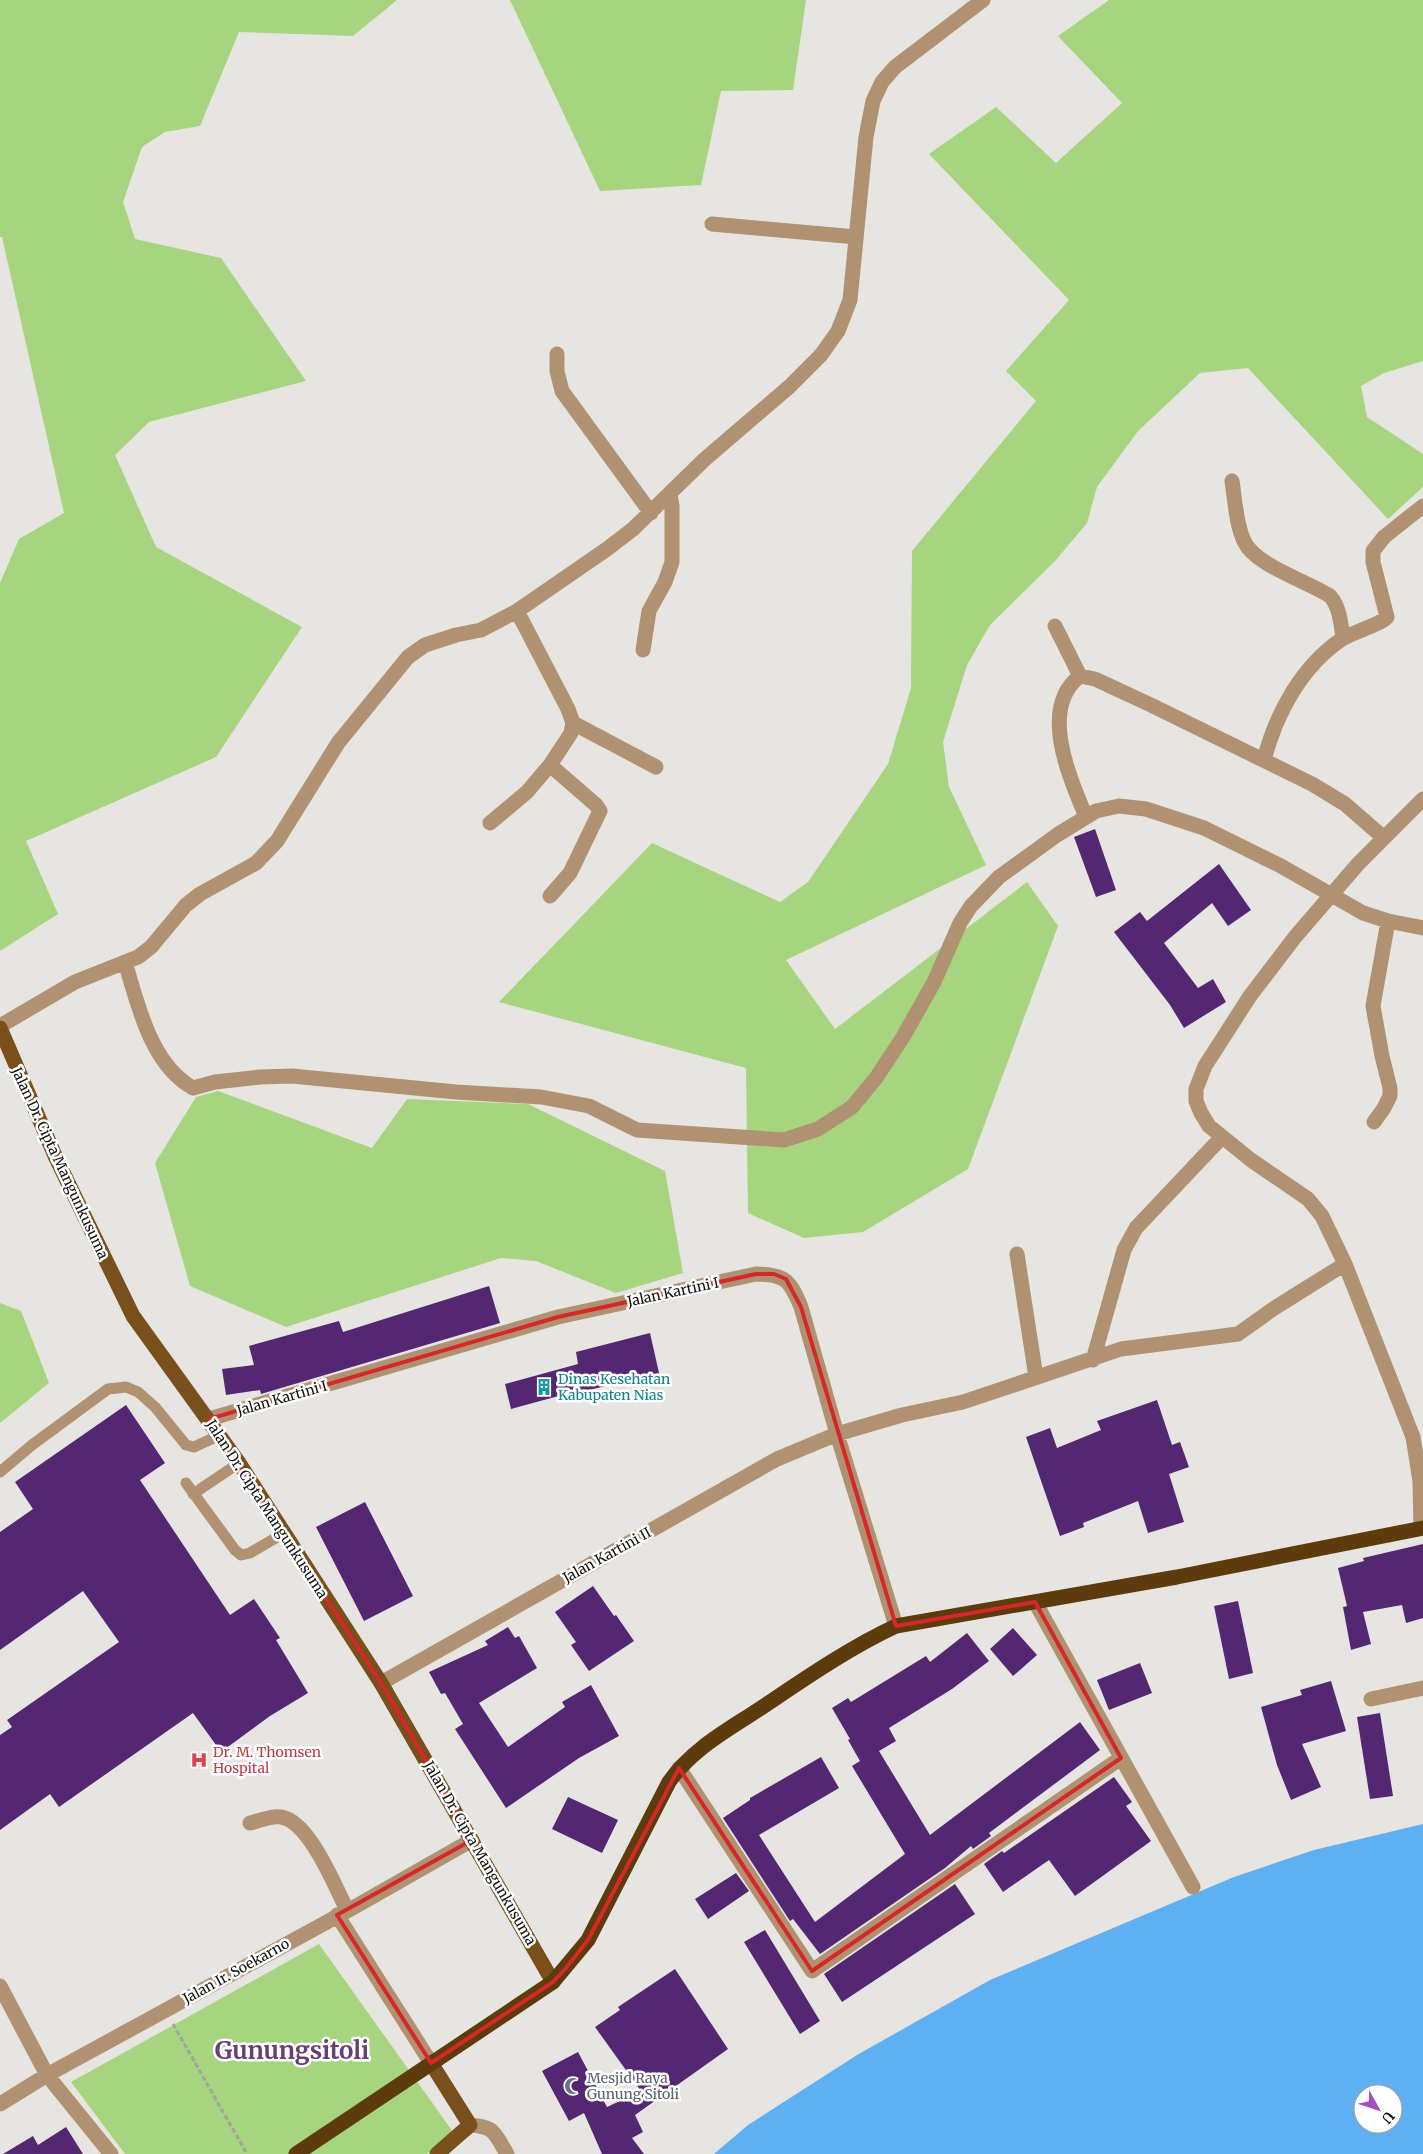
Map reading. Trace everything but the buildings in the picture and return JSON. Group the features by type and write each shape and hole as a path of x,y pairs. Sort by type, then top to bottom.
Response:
{"highway":[{"path":"296,2154 553,1982 588,1940 669,1782 690,1756 819,1669 875,1636 896,1626 1186,1575 1422,1528"}],"main road":[{"name":"Jalan Dr. Cipta Mangunkusuma","path":"0,1027 56,1158 133,1316 239,1463 381,1683 553,1982"},
{"path":"431,2063 470,2125 437,2154"}],"street":[{"path":"0,1027 75,982 138,957 151,946 186,905 200,894 256,863 277,841 338,742 408,657 426,645 456,635 480,630 517,611 607,549 651,513 705,459 789,387 827,347 838,332 850,300 866,137 873,101 882,82 895,67 983,0"},
{"path":"712,224 856,237"},
{"path":"557,354 557,371 562,391 651,513"},
{"path":"1232,481 1244,542 1250,550 1276,568 1330,596 1334,601 1341,622 1343,638"},
{"path":"643,650 649,611 672,562 672,506 670,494"},
{"path":"1264,760 1276,723 1301,679 1318,658 1343,638 1382,622 1387,617 1373,562 1373,551 1384,537 1423,506"},
{"path":"490,823 527,792 550,764 571,733 572,723 568,709 517,611"},
{"path":"1055,626 1080,676"},
{"path":"1080,676 1065,694 1060,709 1059,733 1070,777 1086,817"},
{"path":"1080,676 1095,679 1120,690 1312,784 1345,804 1384,838"},
{"path":"572,723 656,766"},
{"path":"550,764 596,805 600,811 570,873 550,896"},
{"path":"1422,1528 1420,1481 1413,1437 1344,1264 1322,1216 1308,1199 1251,1160 1209,1126 1200,1113 1196,1101 1196,1089 1205,1066 1250,996 1295,937 1330,895 1423,799"},
{"path":"125,962 142,1022 157,1050 181,1082 193,1088 215,1082 292,1076 447,1091 541,1096 589,1106 637,1130 784,1140 818,1129 852,1106 876,1078 904,1037 934,982 960,923 971,906 999,877 1057,835 1096,810 1119,806 1146,809 1204,828 1281,866 1363,913 1388,921 1423,928"},
{"path":"1374,1122 1390,1096 1373,1006 1388,921"},
{"path":"1093,1360 1124,1250 1129,1239 1144,1219 1222,1137"},
{"path":"1017,1254 1036,1377"},
{"name":"Jalan Kartini II","path":"381,1683 777,1459 836,1434 963,1402 1093,1360 1121,1349 1238,1334 1273,1309 1344,1264"},
{"name":"Jalan Kartini I","path":"209,1419 558,1316 756,1274 774,1274 786,1279 794,1289 801,1307 836,1434 896,1626"},
{"path":"1035,1602 1193,1887"},
{"path":"1371,1699 1423,1688"},
{"path":"679,1768 812,1971 1121,1758"},
{"path":"250,1823 273,1817 282,1817 297,1824 309,1838 342,1912 431,2063"},
{"name":"Jalan Ir. Soekarno","path":"0,2104 47,2075 472,1840"},
{"path":"0,1986 47,2075 111,2154"},
{"path":"470,2125 486,2126 492,2130 507,2154"}],"lane":[{"path":"0,1472 32,1445 108,1390 126,1387 138,1392 155,1407 190,1447 220,1435"},
{"path":"193,1494 239,1463"},
{"path":"186,1483 235,1550 241,1555 284,1533"}],"path":[{"path":"165,2010 247,2154"}],"highlighted area":[{"path":"756,1274 774,1274 786,1279 801,1307 896,1626 1035,1602 1121,1758 812,1971 679,1768 588,1940 566,1968 553,1982 431,2063 337,1915 472,1840 381,1683 209,1419 558,1317"}],"green space":[{"path":"0,0 397,0 353,36 239,32 200,126 165,132 142,147 123,202 135,239 221,258 306,381 149,422 115,455 156,547 302,627 216,757 26,841 58,914 0,951 0,583 19,539 64,513 2,237 0,237"},
{"path":"510,0 806,0 793,90 721,91 701,185 600,191"},
{"path":"1109,0 1423,0 1423,361 1384,373 1361,386 1367,417 1423,454 1423,487 1388,519 1248,368 1200,373 1138,431 1097,487 1087,523 1056,560 990,625 967,665 943,742 949,787 986,865 786,960 835,1029 1027,882 1058,926 968,1169 863,1232 804,1238 748,1213 746,1068 499,1002 652,843 780,902 808,882 888,764 911,688 912,551 1036,401 1006,371 1069,300 929,154 996,107 1056,163 1122,103 1058,36"},
{"path":"218,1091 372,1148 407,1099 528,1104 665,1171 683,1273 616,1293 536,1261 501,1258 286,1327 190,1286 155,1163 196,1097"},
{"path":"0,1303 21,1311 49,1383 0,1423"},
{"path":"319,1944 453,2132 427,2154 125,2154 71,2082"}],"water":[{"path":"1423,1824 1423,2154 714,2154 748,2125 857,2055 990,1980 1234,1877 1314,1850"}],"place":[{"name":"Dinas Kesehatan Kabupaten Nias","path":"544,1387"},
{"name":"Dr. M. Thomsen Hospital","path":"199,1760"},
{"name":"Mesjid Raya Gunung Sitoli","path":"573,2086"}],"district":[{"name":"Gunungsitoli","path":"292,2050"}]}
